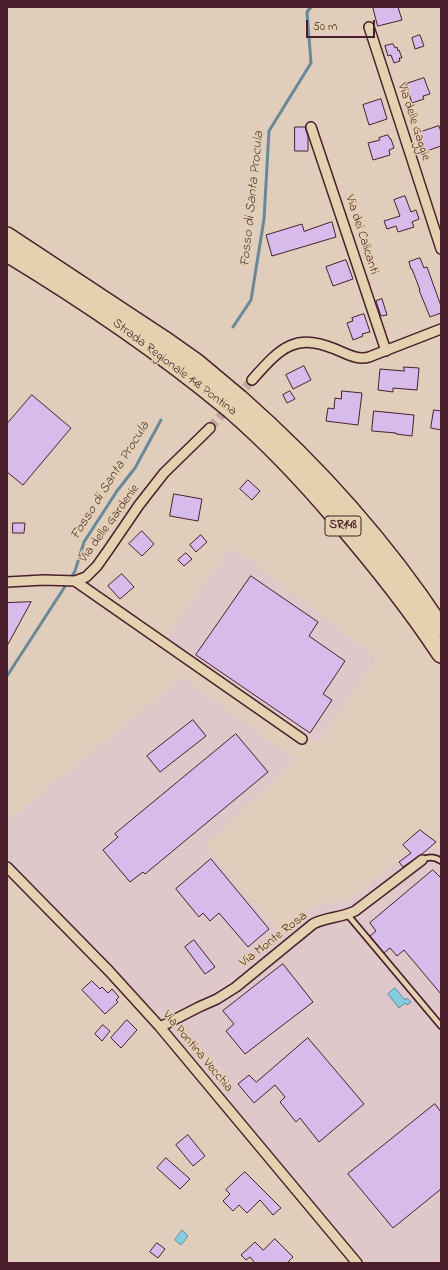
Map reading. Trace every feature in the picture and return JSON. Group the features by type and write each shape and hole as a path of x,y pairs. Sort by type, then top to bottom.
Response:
{"highway":[{"name":"Strada Regionale 148 Pontina","path":"7,236 163,339 202,367 233,402 265,442 292,468 340,521 386,578 441,654"},
{"name":"Strada Regionale 148 Pontina","path":"7,253 91,306 170,361 233,402 300,457 369,530 411,585 441,628"}],"street":[{"name":"Via delle Gaggie","path":"369,27 441,249"},
{"name":"Via dei Calicanti","path":"311,127 386,350"},
{"path":"252,380 276,354 286,348 300,343 312,343 326,346 359,358 366,358 441,329"},
{"name":"Via delle Gardenie","path":"75,581 86,577 93,570 109,550 139,505 164,473 210,428"},
{"path":"7,582 55,580 75,581 302,739"},
{"name":"Via Monte Rosa","path":"160,1027 232,990 313,924 347,914 359,908 422,860"},
{"name":"Via Pontina Vecchia","path":"7,867 98,960 160,1027 356,1263"}],"lane":[{"path":"422,860 428,857 441,862"},
{"path":"347,914 441,1026"}],"shaded area":[{"path":"238,551 376,658 318,743 165,638 227,552"},
{"path":"182,677 297,760 204,846 280,933 306,911 329,903 351,898 427,838 441,856 441,1073 439,1074 441,1077 441,1263 367,1263 292,1178 161,1017 80,936 7,859 7,822"}],"water":[{"path":"395,988 405,1000 407,998 411,1002 407,1005 405,1003 399,1008 388,994"},
{"path":"182,1230 188,1236 181,1245 175,1240"}],"building":[{"path":"373,7 398,7 402,20 378,26"},
{"path":"420,35 424,46 415,49 412,38"},
{"path":"393,44 395,48 397,47 398,51 399,50 402,58 399,58 400,61 394,63 391,55 388,56 385,46"},
{"path":"424,78 430,94 423,96 424,99 412,103 406,84"},
{"path":"381,99 387,119 369,125 363,105"},
{"path":"439,126 441,132 441,146 424,152 418,133"},
{"path":"295,127 305,127 308,137 308,151 295,151"},
{"path":"388,135 394,148 389,150 390,155 373,160 368,143 380,140 379,138"},
{"path":"405,196 411,212 416,210 419,219 412,222 414,227 398,232 396,226 387,229 384,221 400,216 394,200"},
{"path":"332,222 336,237 272,256 266,235 302,224 304,231"},
{"path":"420,258 424,268 427,267 441,306 441,313 430,317 409,262"},
{"path":"346,260 353,279 333,286 326,267"},
{"path":"382,299 387,315 381,316 376,301"},
{"path":"364,314 370,332 362,334 363,336 353,340 347,323 353,321 352,318"},
{"path":"304,366 311,380 293,389 286,375"},
{"path":"404,367 419,368 417,390 393,388 393,392 378,390 380,369 404,371"},
{"path":"290,391 295,399 287,403 283,395"},
{"path":"342,391 362,393 358,425 326,421 328,408 334,409 335,398 341,399"},
{"path":"32,395 71,428 23,485 7,472 7,424"},
{"path":"434,410 441,411 441,430 431,428"},
{"path":"374,411 414,415 412,436 372,431"},
{"path":"248,480 260,491 252,500 240,489"},
{"path":"174,494 202,499 198,521 170,516"},
{"path":"13,523 25,523 24,533 13,533"},
{"path":"142,531 154,544 142,556 129,544"},
{"path":"201,535 207,542 196,552 190,545"},
{"path":"186,553 192,559 184,566 178,560"},
{"path":"122,574 134,587 120,599 108,586"},
{"path":"251,576 318,622 309,636 345,661 323,694 332,700 310,733 196,655"},
{"path":"31,602 7,646 7,603"},
{"path":"193,720 206,736 160,772 147,756"},
{"path":"236,734 268,772 145,874 143,872 130,882 103,850 118,837 115,834"},
{"path":"420,830 436,842 403,867 399,862 411,853 403,845"},
{"path":"211,859 269,929 248,947 219,913 210,921 203,913 199,917 176,889"},
{"path":"433,870 441,878 441,994 404,950 397,956 390,948 384,953 370,936 376,931 370,923"},
{"path":"194,940 215,967 205,974 185,947"},
{"path":"283,964 313,1002 245,1054 226,1031 234,1024 223,1011"},
{"path":"92,981 100,989 102,987 108,993 112,989 119,997 116,1000 118,1002 105,1014 82,990"},
{"path":"127,1020 137,1030 121,1048 111,1038"},
{"path":"103,1025 110,1031 102,1041 95,1034"},
{"path":"308,1038 364,1104 319,1142 300,1118 296,1122 280,1102 285,1097 275,1085 254,1103 238,1084 249,1075 256,1082"},
{"path":"435,1104 441,1112 441,1189 393,1228 348,1174"},
{"path":"188,1135 205,1156 193,1166 176,1145"},
{"path":"166,1158 190,1179 180,1189 157,1168"},
{"path":"245,1172 281,1208 273,1215 260,1200 247,1213 239,1205 233,1211 223,1201 230,1194 226,1190"},
{"path":"275,1239 293,1257 287,1263 255,1263 250,1257 246,1260 241,1255 255,1242 263,1250"},
{"path":"157,1243 165,1249 158,1258 150,1252"}],"waterway":[{"name":"Fosso di Santa Procula","path":"233,327 251,300 264,219 269,131 311,63 307,12 311,7"},
{"name":"Fosso di Santa Procula","path":"7,676 75,571 84,542 117,491 135,468 161,420"}],"tunnel":[{"path":"210,428 252,380"}]}
